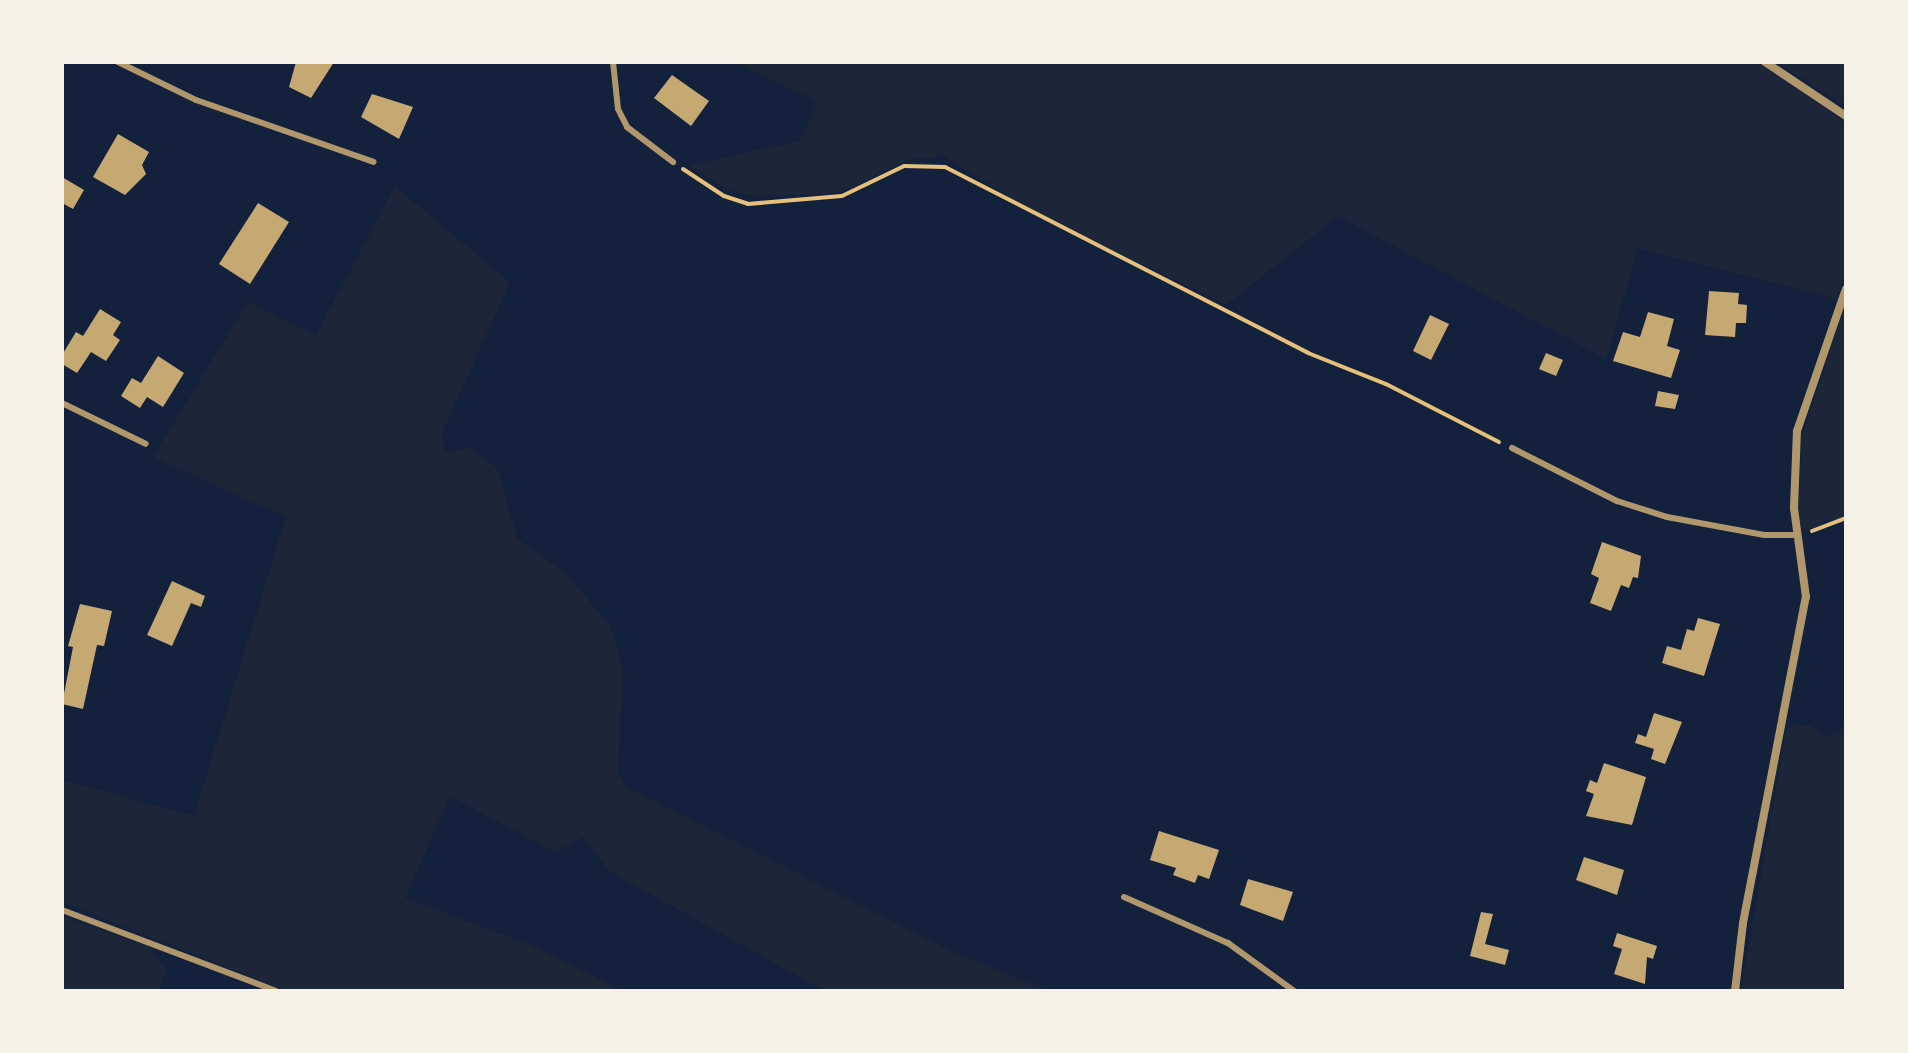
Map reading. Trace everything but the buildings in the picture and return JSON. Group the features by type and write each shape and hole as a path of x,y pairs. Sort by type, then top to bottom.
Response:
{"street":[{"path":"1765,62 1846,116"},
{"path":"1735,991 1743,923 1806,597 1798,535 1797,431 1846,289"}],"lane":[{"path":"118,62 196,100 374,162"},
{"path":"613,62 618,109 627,127 673,162"},
{"path":"62,403 146,444"},
{"path":"1512,448 1642,509 1713,527 1798,535"},
{"path":"1124,897 1228,943 1294,991"},
{"path":"62,910 276,991"}],"path":[{"path":"673,162 724,196 748,204 842,196 904,166 945,167 1308,353 1386,384 1512,448"},
{"path":"1798,535 1846,518"}],"shaded area":[{"path":"734,62 1759,62 1846,123 1846,274 1836,299 1638,248 1606,359 1338,216 1226,305 1044,216 951,162 939,150 935,158 909,159 851,188 828,194 756,196 726,190 690,165 799,141 818,102"},
{"path":"1778,62 1846,62 1846,106 1782,66"},
{"path":"395,186 510,282 441,435 446,453 469,447 497,468 518,539 565,573 610,625 623,669 618,773 625,786 951,951 1049,991 825,991 609,871 583,837 555,852 450,796 405,898 528,944 623,991 287,991 62,902 62,780 194,816 286,517 153,457 248,302 316,335"},
{"path":"1846,302 1846,524 1831,518 1809,531 1801,528 1798,507 1802,437"},
{"path":"1846,721 1846,991 1741,991 1786,730 1796,724 1811,726 1825,736 1839,732"},
{"path":"62,916 149,947 166,969 159,991 62,991"}]}
